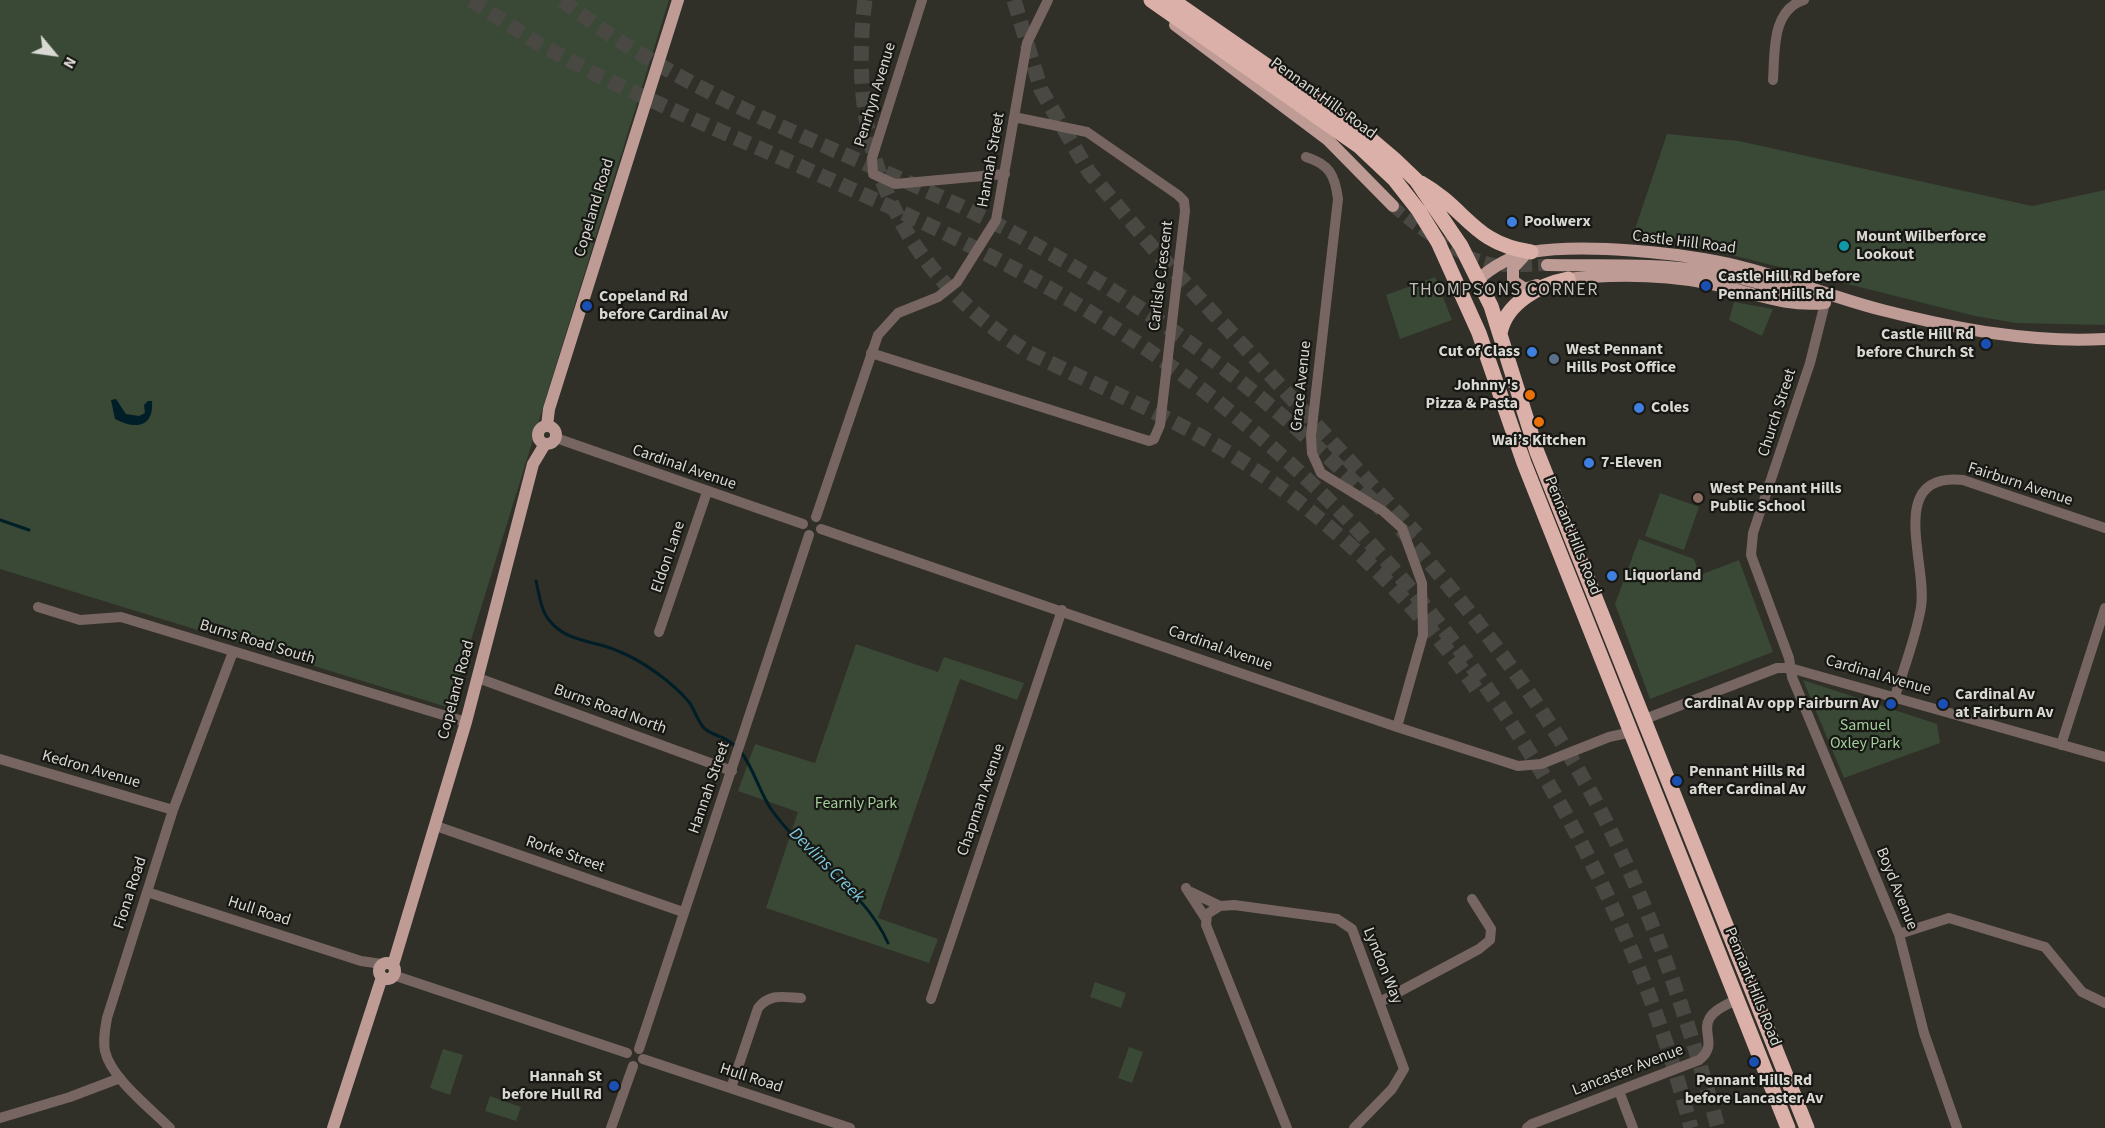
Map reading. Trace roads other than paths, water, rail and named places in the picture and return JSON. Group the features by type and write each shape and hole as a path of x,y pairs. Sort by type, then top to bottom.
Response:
{"highway":[{"name":"Pennant Hills Road","path":"1151,0 1340,132 1394,179 1419,211 1438,242 1479,333 1524,463 1636,719 1807,1128"},
{"name":"Pennant Hills Road","path":"1172,0 1361,131 1416,180 1445,220 1479,279 1500,334 1523,413 1636,719 1639,749 1788,1128"},
{"path":"1416,180 1440,194 1489,240 1505,247 1531,252"},
{"path":"1479,279 1472,291 1479,333"},
{"path":"1500,334 1505,318 1521,301 1541,288 1568,279"}],"main road":[{"name":"Copeland Road","path":"333,1128 436,826 478,678 530,474 555,430 547,426 549,409 678,0"},
{"path":"1142,0 1320,134 1351,161 1393,206"},
{"name":"Castle Hill Road","path":"1479,279 1505,262 1531,252 1592,250 1686,257 1740,266 1826,298"},
{"path":"1531,252 1518,260 1513,268 1512,278 1517,286 1527,289 1546,282 1616,275 1689,280 1795,303 1826,298"},
{"name":"Castle Hill Road","path":"1547,265 1642,265 1707,271 1886,311 2032,339 2105,339"}],"street":[{"name":"Penrhyn Avenue","path":"922,0 872,158 873,174 895,184 1005,174"},
{"name":"Hannah Street","path":"816,517 878,335 898,313 938,297 957,282 996,220 1027,43 1048,0"},
{"path":"1773,80 1777,31 1784,15 1795,3 1804,0"},
{"name":"Carlisle Crescent","path":"871,353 1157,443 1185,211 1184,201 1088,132 1014,117"},
{"name":"Grace Avenue","path":"1306,157 1327,166 1336,180 1338,199 1311,436 1312,453 1321,473 1383,510 1402,528 1422,583 1423,635 1397,727"},
{"name":"Church Street","path":"1790,668 1789,658 1751,555 1751,544 1807,373 1826,298"},
{"name":"Cardinal Avenue","path":"550,441 803,524"},
{"name":"Fairburn Avenue","path":"1895,696 1921,607 1922,584 1914,531 1918,507 1926,487 1942,478 1963,480 2105,528"},
{"name":"Eldon Lane","path":"659,632 707,492"},
{"path":"809,517 816,517 821,521 821,530 816,535 809,536 803,530 803,524 809,517"},
{"name":"Cardinal Avenue","path":"821,530 1062,610 1397,727 1518,766 1541,764 1609,737 1636,719 1777,668 1790,668 1895,696 2105,757"},
{"name":"Hannah Street","path":"641,1054 683,912 809,536"},
{"name":"Burns Road South","path":"38,607 80,620 121,617 466,722"},
{"path":"2061,745 2105,608"},
{"name":"Chapman Avenue","path":"931,999 1062,610"},
{"name":"Fiona Road","path":"170,1128 110,1065 105,1049 107,1018 173,810 233,651"},
{"name":"Boyd Avenue","path":"1790,668 1899,934 1924,1033 1958,1128"},
{"name":"Burns Road North","path":"478,678 733,766"},
{"path":"1609,737 1636,719"},
{"name":"Kedron Avenue","path":"0,759 173,810"},
{"name":"Rorke Street","path":"436,826 683,912"},
{"name":"Lyndon Way","path":"1287,1128 1206,919 1189,890 1220,906 1234,905 1318,915 1346,923 1355,935 1404,1069 1392,1089 1354,1128"},
{"name":"Hull Road","path":"147,892 361,961 627,1053"},
{"path":"1380,1002 1479,949 1490,940 1491,929 1472,898"},
{"path":"1206,919 1208,912 1220,906"},
{"path":"1899,934 1949,918 2045,947 2082,992 2105,1003"},
{"path":"731,1088 758,1008 765,999 774,996 801,998"},
{"name":"Lancaster Avenue","path":"1527,1128 1532,1124 1690,1064 1704,1056 1709,1047 1707,1026 1710,1014 1716,1008 1737,1000"},
{"path":"630,1049 641,1054 639,1064 633,1066 626,1060 630,1049"},
{"name":"Hull Road","path":"641,1054 731,1088 850,1128"},
{"path":"611,1128 633,1066"},
{"path":"0,1118 70,1097 120,1078"},
{"path":"1619,1091 1633,1128"}],"water":[{"path":"116,399 126,414 139,416 145,413 144,405 152,401 150,417 146,422 136,425 115,419 111,400"}],"waterway":[{"name":"Devlins Creek","path":"0,520 29,530"},
{"name":"Devlins Creek","path":"536,581 544,612 556,627 572,637 609,647 647,666 682,694 705,729 728,740 736,747"},
{"name":"Devlins Creek","path":"741,752 771,809 785,827 864,905 888,943"}],"tunnel":[{"path":"471,0 539,44 595,74 890,207 949,235 1063,296 1175,369 1279,453 1374,547 1459,650 1535,761 1599,878 1651,1001 1691,1128"},
{"path":"562,0 607,33 703,89 956,204 1073,266 1129,301 1235,377 1286,419 1382,510"},
{"path":"865,0 861,55 864,107 874,156 891,202 915,245 945,284 983,320 1028,352 1193,432 1254,469 1291,496 1361,555 1393,587 1424,621 1479,693"},
{"path":"1014,0 1041,90 1089,172 1153,248 1417,534"},
{"path":"1393,206 1430,235 1473,258 1504,266 1547,265"},
{"path":"1401,529 1462,602 1519,678 1595,799 1632,876 1660,947 1686,1019 1718,1128"}],"place":[{"name":"Poolwerx","path":"1512,222"},
{"name":"Mount Wilberforce Lookout","path":"1844,246"},
{"name":"Castle Hill Rd before Pennant Hills Rd","path":"1706,286"},
{"name":"Copeland Rd before Cardinal Av","path":"587,306"},
{"name":"Castle Hill Rd before Church St","path":"1986,344"},
{"name":"Cut of Class","path":"1532,352"},
{"name":"West Pennant Hills Post Office","path":"1554,359"},
{"name":"Johnny's Pizza & Pasta","path":"1530,395"},
{"name":"Coles","path":"1639,408"},
{"name":"Wai’s Kitchen","path":"1539,422"},
{"name":"7-Eleven","path":"1589,463"},
{"name":"West Pennant Hills Public School","path":"1698,498"},
{"name":"Liquorland","path":"1612,576"},
{"name":"Cardinal Av opp Fairburn Av","path":"1891,704"},
{"name":"Cardinal Av at Fairburn Av","path":"1943,704"},
{"name":"Pennant Hills Rd after Cardinal Av","path":"1677,781"},
{"name":"Pennant Hills Rd before Lancaster Av","path":"1754,1062"},
{"name":"Hannah St before Hull Rd","path":"614,1086"}],"district":[{"name":"THOMPSONS CORNER","path":"1504,291"}],"park label":[{"name":"Samuel Oxley Park","path":"1865,735"},
{"name":"Fearnly Park","path":"856,804"}]}
